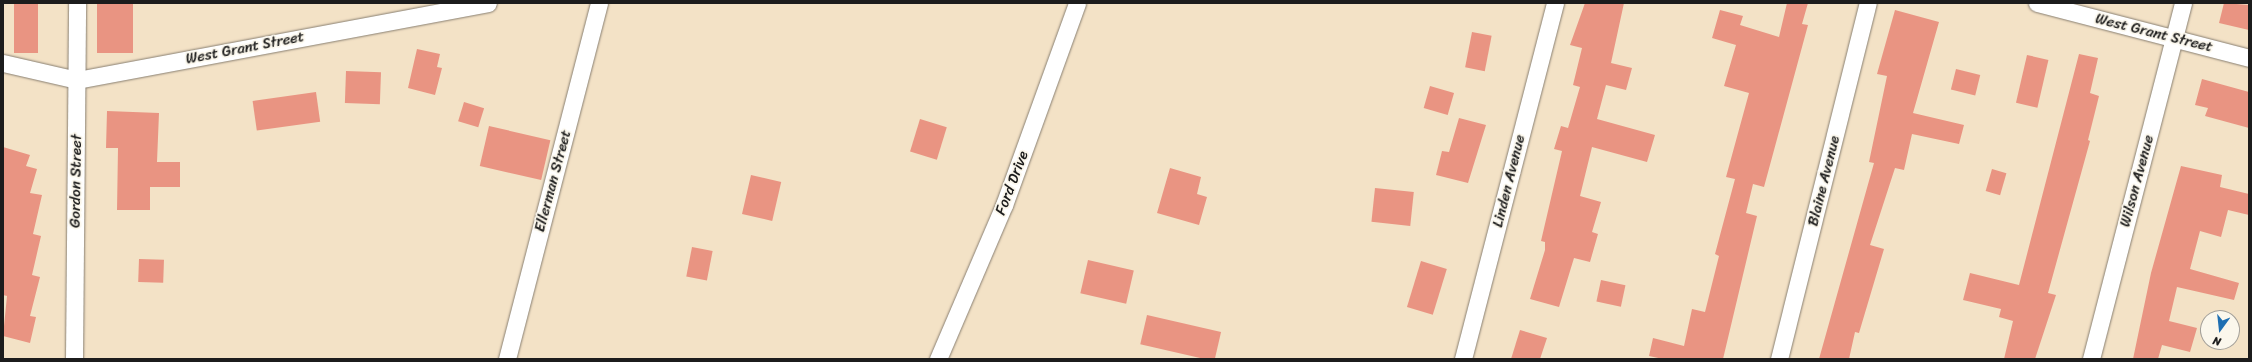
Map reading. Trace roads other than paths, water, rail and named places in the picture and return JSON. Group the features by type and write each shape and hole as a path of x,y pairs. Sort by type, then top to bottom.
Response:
{"street":[{"name":"Gordon Street","path":"74,359 77,3"},
{"name":"West Grant Street","path":"3,63 77,80 467,5 488,3"},
{"name":"Ellerman Street","path":"507,359 600,3"},
{"name":"Ford Drive","path":"938,359 1004,205 1078,3"},
{"name":"Linden Avenue","path":"1463,359 1554,3"},
{"name":"Blaine Avenue","path":"1779,359 1868,3"},
{"name":"West Grant Street","path":"2037,3 2249,58"},
{"name":"Wilson Avenue","path":"2091,359 2183,3"}]}
